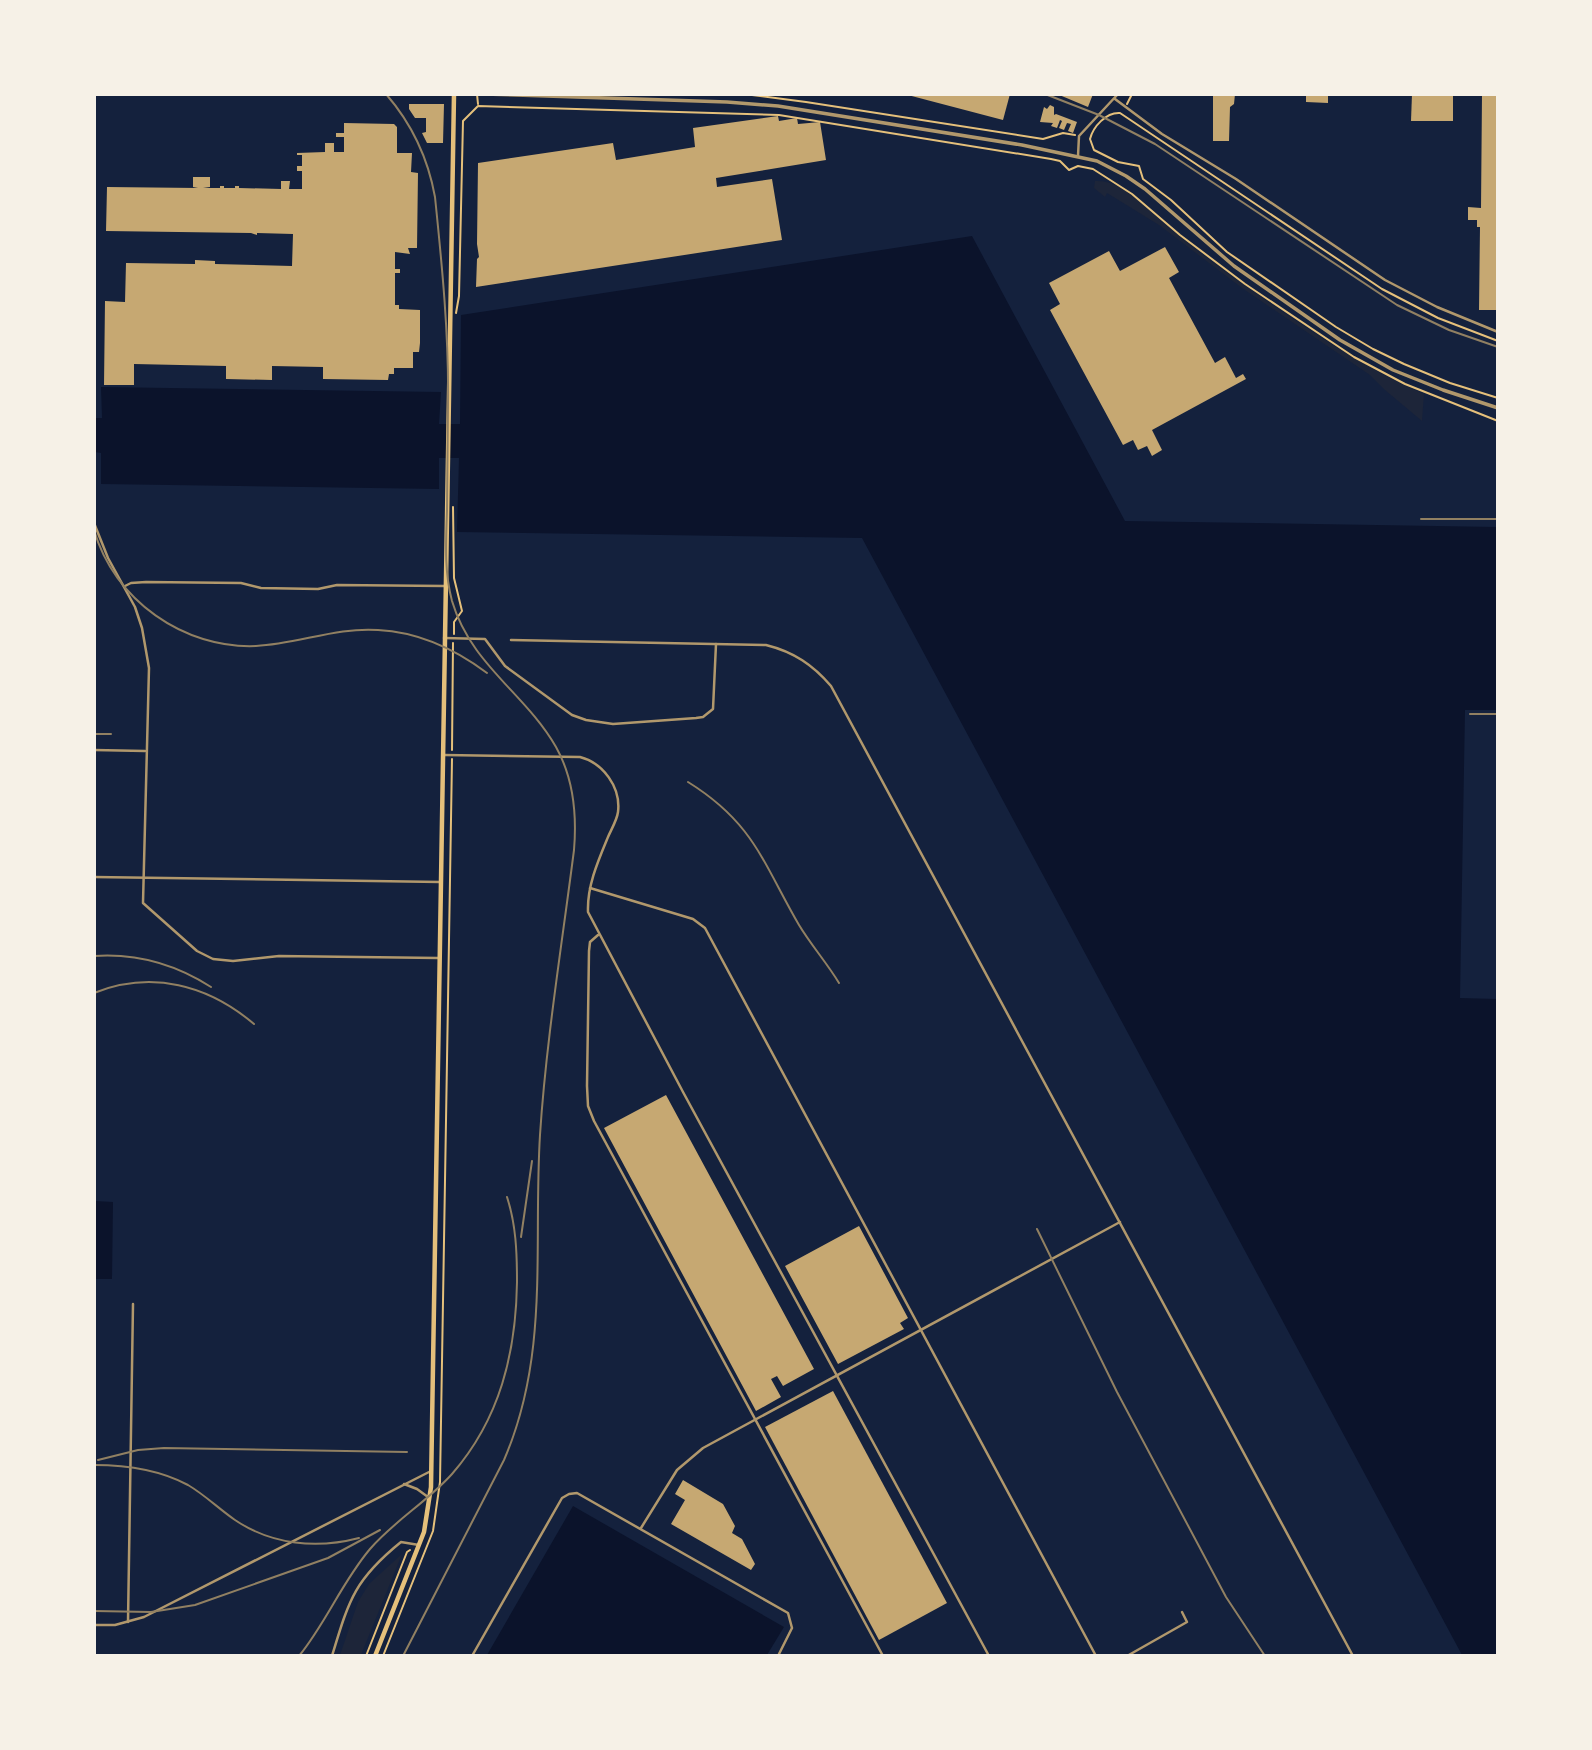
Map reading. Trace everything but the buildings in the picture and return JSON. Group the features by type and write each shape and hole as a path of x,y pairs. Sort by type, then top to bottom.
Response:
{"main road":[{"path":"375,1656 419,1545 430,1500 454,94"}],"street":[{"path":"484,94 756,104 802,109 1022,145 1097,161 1136,182 1234,266 1350,346 1393,370 1497,408"},
{"path":"1079,157 1079,136 1118,94"},
{"path":"1115,100 1162,134 1236,179 1385,280 1437,307 1497,332"},
{"path":"94,523 108,558 125,586 140,621 149,667 143,903 197,951 213,959 233,961 279,956 439,958"},
{"path":"125,586 146,582 241,583 261,588 318,589 337,585 447,586"},
{"path":"444,638 485,639 505,666 566,712 586,720 613,724 696,718 708,714 713,709 716,642"},
{"path":"511,640 766,645 787,650 818,671 831,686 1353,1656"},
{"path":"94,750 145,751"},
{"path":"443,755 580,757 606,773 615,791 618,812 598,860 590,888 588,912 989,1656"},
{"path":"94,877 440,882"},
{"path":"590,888 693,919 705,928 1096,1656"},
{"path":"599,934 590,942 589,951 588,1106 884,1656"},
{"path":"641,1528 677,1470 688,1459 1120,1222"},
{"path":"128,1622 133,1304"},
{"path":"94,1625 128,1622 162,1609 431,1472"},
{"path":"404,1484 417,1489 430,1500"},
{"path":"472,1656 562,1499 577,1493 788,1614 792,1628 778,1656"},
{"path":"332,1656 350,1600 365,1576 401,1542 419,1545"},
{"path":"1127,1656 1188,1622 1182,1612"}],"path":[{"path":"477,94 478,106"},
{"path":"744,94 1043,139 1063,133 1079,136"},
{"path":"456,317 459,296 463,121 478,106 779,114 1051,159 1060,161 1069,170 1078,166 1093,169"},
{"path":"1497,341 1438,318 1382,289 1125,116 1117,113 1109,115 1093,130 1090,139 1092,148 1118,162 1139,166 1143,179 1227,252 1345,332 1388,357 1497,398"},
{"path":"383,1656 433,1531 440,1482 453,639 454,622 463,611 454,578 453,502"},
{"path":"366,1656 407,1552 419,1545"}],"shaded area":[{"path":"1095,181 1115,185 1124,190 1240,282 1336,347 1424,394 1422,421 1370,375 1242,288 1159,225 1107,193 1105,197 1094,188"},
{"path":"972,236 1125,521 1497,527 1497,710 1465,710 1460,998 1497,999 1497,1655 1462,1655 862,538 457,532 459,458 439,458 439,489 101,484 101,453 95,452 94,418 102,418 101,387 441,392 439,424 460,424 461,315"},
{"path":"95,1201 113,1202 112,1279 95,1279"},
{"path":"573,1506 784,1627 767,1655 487,1655"},
{"path":"402,1554 361,1655 340,1655 358,1602 369,1584"}],"railway":[{"path":"386,94 404,117 418,142 435,197 447,352 446,556 452,601 472,643 529,710 556,747 567,772 575,823 540,1135 537,1300 528,1380 504,1460 403,1656"},
{"path":"1045,94 1099,115 1155,144 1397,305 1449,330 1498,347"},
{"path":"1421,519 1498,519"},
{"path":"94,530 104,555 135,598 178,629 203,639 229,645 256,646 347,631 393,631 435,643 462,656 487,673"},
{"path":"1470,714 1498,714"},
{"path":"94,734 111,734"},
{"path":"688,782 710,797 743,829 799,925 839,983"},
{"path":"94,956 140,958 184,972 211,987"},
{"path":"94,993 137,983 178,985 218,999 254,1024"},
{"path":"521,1237 532,1161"},
{"path":"299,1656 370,1549 452,1474 469,1453 493,1408 509,1359 516,1308 515,1239 507,1197"},
{"path":"1037,1229 1117,1392 1226,1597 1265,1656"},
{"path":"98,1460 138,1450 164,1448 407,1452"},
{"path":"94,1465 142,1469 177,1480 194,1489 235,1520 279,1540 311,1544 359,1538"},
{"path":"94,1611 151,1612 195,1605 328,1558 380,1530"}]}
